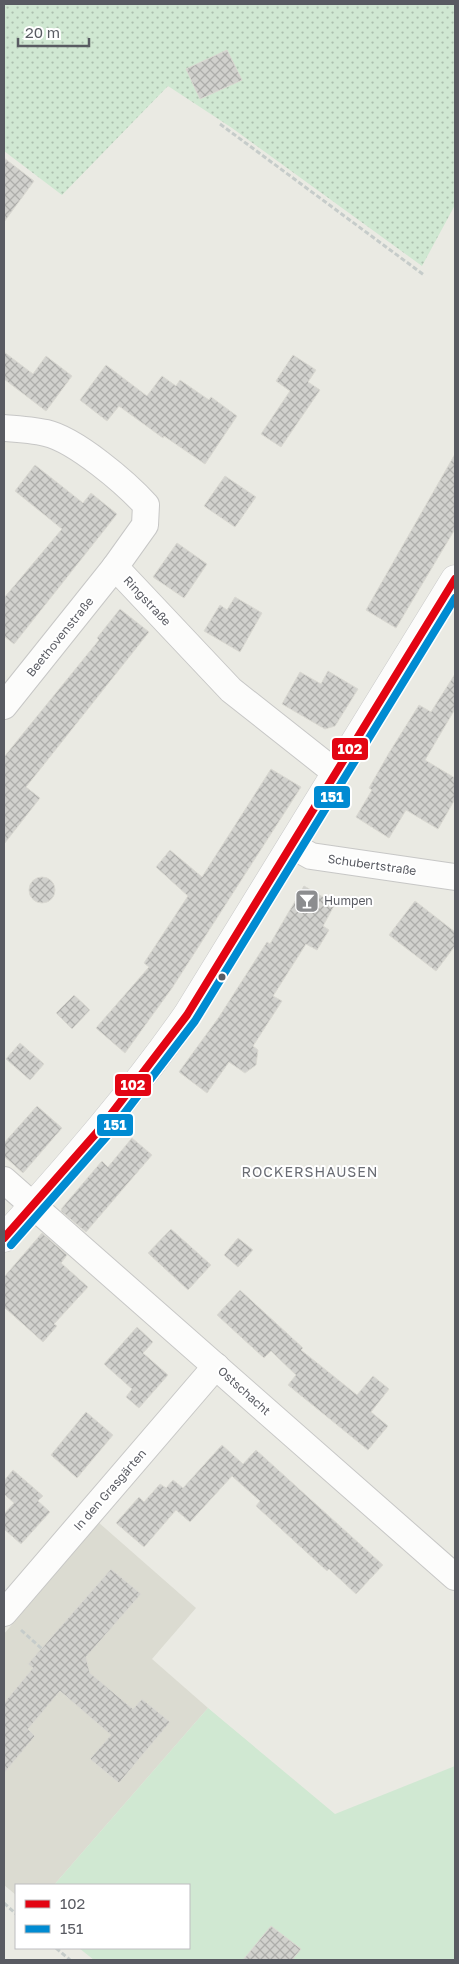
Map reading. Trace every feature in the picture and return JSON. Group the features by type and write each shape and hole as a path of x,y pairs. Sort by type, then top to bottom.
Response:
{"street":[{"name":"Ringstraße","path":"4,428 48,433 74,446 130,487 146,505 146,525 115,567 231,690 336,773"},
{"name":"Beethovenstraße","path":"4,706 115,567"},
{"path":"4,1238 155,1062 187,1015 455,579"},
{"name":"Schubertstraße","path":"291,844 311,856 455,877"},
{"path":"4,1180 33,1206"},
{"name":"Ostschacht","path":"33,1206 455,1577"},
{"name":"In den Grasgärten","path":"4,1613 216,1366"}],"path":[{"path":"220,124 424,275"},
{"path":"4,1903 15,1913"},
{"path":"57,1949 70,1960"}],"shaded area":[{"path":"98,1522 196,1608 152,1659 208,1708 55,1884 15,1884 15,1894 4,1885 4,1634"}],"green space":[{"path":"4,4 455,4 455,205 422,266 232,128 168,86 62,195 4,151"},
{"path":"208,1708 335,1814 455,1766 455,1960 94,1960 80,1949 190,1949 190,1884 55,1884"}],"building":[{"path":"227,50 242,80 200,99 186,69"},
{"path":"4,158 34,181 4,222"},
{"path":"4,352 33,374 46,356 72,376 46,411 4,379"},
{"path":"293,355 316,370 308,382 320,390 281,447 261,434 290,391 276,381"},
{"path":"106,365 147,396 162,376 176,386 180,380 209,400 211,397 237,416 205,464 164,436 163,438 119,406 107,421 80,400"},
{"path":"455,454 455,529 396,628 366,610"},
{"path":"35,465 83,503 91,493 117,514 14,644 4,636 4,598 62,529 15,491"},
{"path":"225,476 256,497 235,527 204,506"},
{"path":"177,543 207,564 184,598 153,577"},
{"path":"235,597 262,613 240,652 204,631 220,605 227,610"},
{"path":"120,609 149,632 26,787 40,798 4,844 4,757 99,640 97,638"},
{"path":"328,671 358,689 335,726 325,729 282,704 300,672 321,684"},
{"path":"455,674 455,709 425,760 455,778 455,799 438,829 406,810 389,838 356,817 372,790 369,788 419,705 431,712"},
{"path":"271,769 301,787 172,988 125,1053 96,1028 149,967 144,963 188,896 156,867 170,850 202,877"},
{"path":"42,877 51,881 55,890 51,899 42,903 33,899 29,890 33,881"},
{"path":"304,886 335,904 323,926 329,930 317,950 306,944 273,996 282,1001 253,1046 258,1050 256,1065 245,1073 229,1062 207,1093 179,1072 219,1017 267,942 270,944"},
{"path":"415,901 455,932 455,946 436,971 389,935"},
{"path":"74,995 90,1010 72,1029 56,1013"},
{"path":"20,1043 44,1064 30,1080 6,1059"},
{"path":"37,1106 62,1128 23,1173 4,1156 4,1143"},
{"path":"132,1138 152,1155 86,1232 61,1211 62,1208 102,1161 108,1167"},
{"path":"171,1229 211,1265 188,1290 148,1253"},
{"path":"42,1233 67,1255 61,1263 88,1287 54,1324 57,1326 43,1342 4,1307 4,1277"},
{"path":"238,1238 253,1250 238,1267 224,1255"},
{"path":"240,1290 303,1348 301,1350 357,1395 373,1376 389,1389 371,1412 388,1426 368,1450 288,1385 296,1375 271,1351 264,1358 217,1315"},
{"path":"137,1327 153,1342 143,1353 168,1375 139,1408 126,1397 132,1389 104,1364"},
{"path":"86,1412 113,1435 77,1478 51,1455"},
{"path":"222,1445 243,1464 256,1450 383,1565 356,1594 329,1569 327,1571 256,1506 260,1501 232,1476 190,1522 176,1510 144,1547 116,1523 139,1497 144,1502 160,1484 166,1488 173,1480 183,1488"},
{"path":"13,1470 43,1496 38,1501 50,1512 21,1544 4,1529 4,1514 14,1503 4,1494 4,1481"},
{"path":"111,1569 141,1594 86,1657 90,1673 133,1709 142,1699 170,1722 119,1783 90,1759 111,1735 60,1691 28,1729 35,1736 4,1773 4,1703 33,1668 28,1664"},
{"path":"271,1926 301,1949 292,1960 243,1960"}],"transit line":[{"name":"102","path":"4,1238 99,1130 187,1015 455,579"},
{"name":"151","path":"11,1245 107,1136 195,1021 455,598"}],"place":[{"name":"Humpen","path":"307,901"}],"district":[{"name":"ROCKERSHAUSEN","path":"310,1172"}]}
